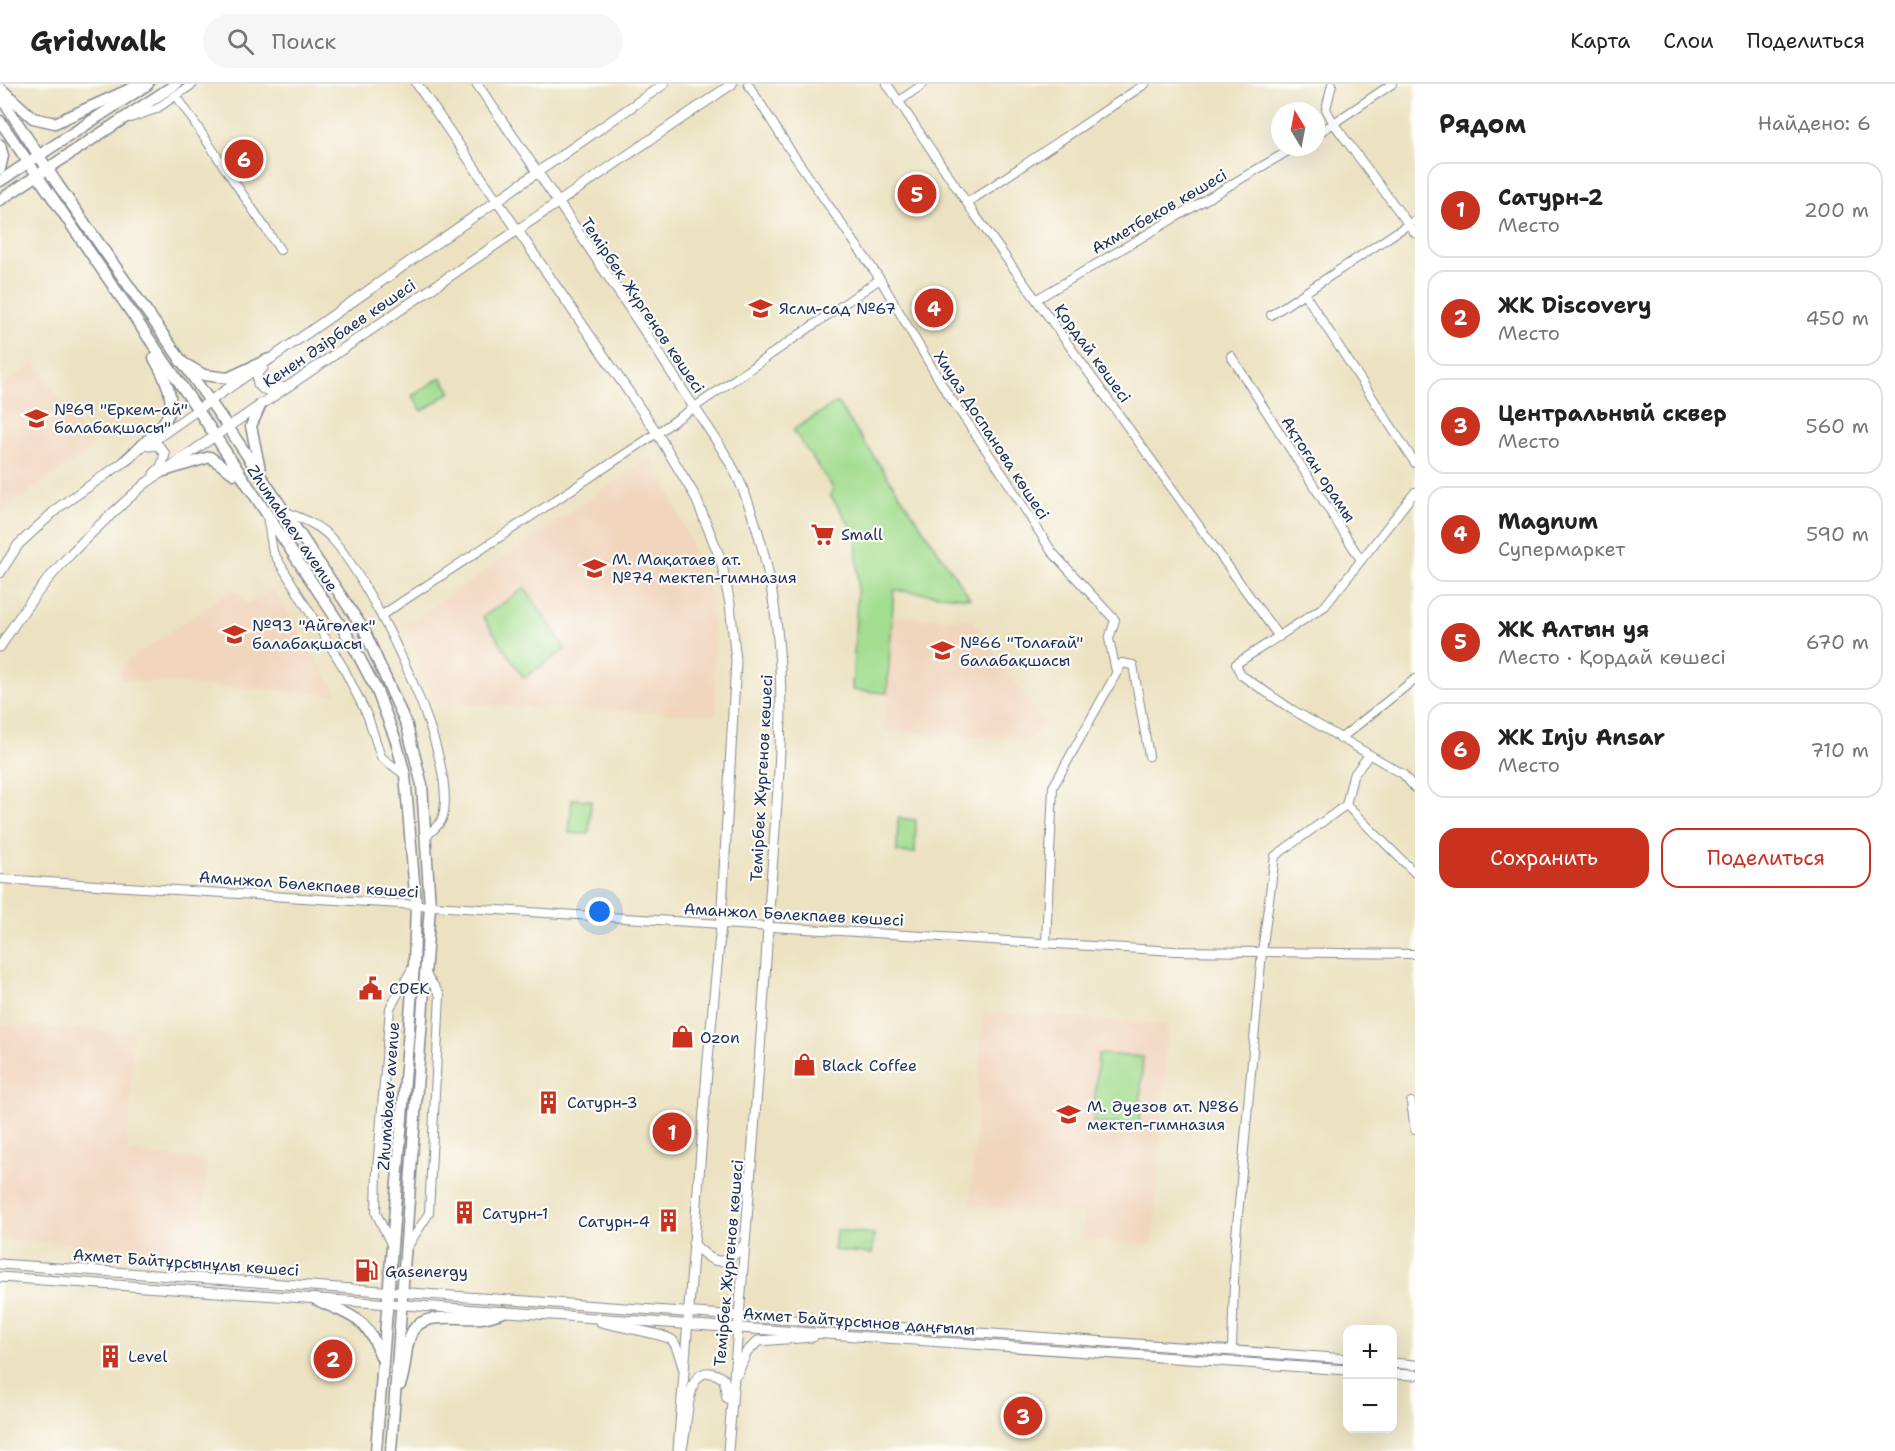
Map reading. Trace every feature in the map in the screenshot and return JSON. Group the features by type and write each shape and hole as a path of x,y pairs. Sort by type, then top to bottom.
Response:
{"main road":[{"path":"0,88 33,118 55,123 78,114 106,98 142,84"},
{"path":"0,181 148,84"},
{"path":"0,200 35,175 118,123 176,90"},
{"path":"0,96 39,156"},
{"name":"Zhumabaev avenue","path":"0,121 27,164 198,410 213,436 349,638 367,672 392,731 405,775 416,905 414,965 376,1451"},
{"path":"17,147 26,145 30,140"},
{"path":"0,145 3,156 0,169"},
{"name":"Zhumabaev avenue","path":"39,156 228,427 364,630 407,726 422,785 430,906 391,1451"},
{"path":"126,460 160,428 172,405 171,388 136,320"},
{"path":"180,360 195,367 204,375 228,378 271,359"},
{"path":"261,404 251,426 251,438 262,479"},
{"path":"164,471 210,457 238,476 258,501"},
{"path":"315,1299 361,1320 374,1336 382,1361"},
{"path":"394,1399 403,1377 408,1342 412,1330 419,1323 430,1319 484,1318 504,1312"}],"street":[{"path":"193,84 176,90 280,250"},
{"name":"Темірбек Жүргенов көшесі","path":"417,84 657,433 695,496 721,560 730,604 736,661 722,924 693,1243 680,1451"},
{"name":"Темірбек Жүргенов көшесі","path":"477,84 640,324 740,482 754,519 774,596 782,654 781,729 759,1072 728,1451"},
{"name":"Кенен Әзірбаев көшесі","path":"198,410 664,84"},
{"name":"Кенен Әзірбаев көшесі","path":"0,647 50,574 89,532 146,483 732,84"},
{"name":"Хиуаз Доспанова көшесі","path":"748,84 790,150 880,279 934,373 1021,501 1052,552 1115,620 1109,639 1116,671"},
{"name":"Қордай көшесі","path":"886,84 968,203 1279,637"},
{"path":"898,102 923,84"},
{"path":"968,203 1145,84"},
{"path":"1332,84 1326,109 1334,124 1412,222 1415,232"},
{"path":"1325,130 1392,84"},
{"name":"Ахметбеков көшесі","path":"1037,299 1280,156"},
{"path":"1271,315 1412,222"},
{"path":"382,615 657,433 880,279"},
{"path":"1304,293 1415,463"},
{"name":"Ақтоған орамы","path":"1231,356 1361,560"},
{"path":"271,359 257,373 258,384 263,389 278,388 302,377"},
{"path":"0,573 18,545 59,507 198,410"},
{"path":"142,448 158,445 165,454 161,467 146,483"},
{"path":"1415,492 1325,606 1236,664 1240,675 1340,739 1403,774 1415,788"},
{"path":"282,510 314,523 334,541 382,615 412,677 438,759 443,790 442,819 427,836"},
{"path":"266,515 273,552 343,667 368,717 381,757 405,775"},
{"path":"1046,942 1053,787 1122,663 1133,665 1149,756"},
{"path":"1340,739 1415,680"},
{"path":"1232,1350 1233,1276 1262,952 1275,856 1346,805 1353,776 1369,755"},
{"path":"1346,805 1415,873"},
{"name":"Аманжол Бөлекпаев көшесі","path":"0,879 1175,951 1415,954"},
{"path":"392,1244 376,1213 377,1170 390,1008 414,965"},
{"path":"405,1250 429,1213 440,995 424,972"},
{"path":"1411,1102 1415,1131"},
{"path":"693,1243 705,1256 719,1262 728,1260 744,1244"},
{"name":"Ахмет Байтұрсынұлы көшесі","path":"0,1264 370,1291"},
{"name":"Ахмет Байтұрсынұлы көшесі","path":"0,1277 368,1303"},
{"name":"Ахмет Байтұрсынов даңғылы","path":"370,1291 387,1292 402,1299 504,1312 1343,1370"},
{"name":"Ахмет Байтұрсынов даңғылы","path":"368,1303 386,1304 402,1299 688,1311 1043,1339 1343,1359"},
{"path":"584,1317 628,1330 665,1336 674,1341 684,1369"},
{"path":"733,1385 746,1353 758,1341 840,1335"},
{"path":"1042,1349 1043,1339"},
{"path":"1397,1363 1415,1365"},
{"path":"680,1451 685,1442 690,1395 694,1380 702,1374 709,1373 724,1379 727,1389 723,1451"},
{"path":"1397,1374 1415,1376"}],"shaded area":[{"name":"№69 \"Еркем-ай\" балабақшасы\"","path":"35,363 93,448 0,512 0,387"},
{"name":"М. Мақатаев ат. №74 мектеп-гимназия","path":"650,457 669,490 710,592 717,715 433,703 406,625"},
{"name":"№93 \"Айгөлек\" балабақшасы","path":"236,590 247,604 274,590 338,695 120,680 122,665 230,591"},
{"name":"№66 \"Толағай\" балабақшасы","path":"893,616 972,620 1045,726 1029,739 884,731"},
{"name":"М. Әуезов ат. №86 мектеп-гимназия","path":"983,1012 1168,1024 1153,1245 1082,1240 1083,1214 970,1206"},
{"path":"0,1024 133,1033 128,1152 207,1161 201,1254 0,1238"}],"green space":[{"path":"441,377 451,392 422,411 412,396"},
{"path":"837,402 970,598 894,590 887,693 852,690 858,578 856,534 830,495 833,488 793,430"},
{"path":"525,588 566,649 524,678 483,617"},
{"path":"572,799 591,800 589,834 569,833"},
{"path":"898,818 916,820 915,853 897,852"},
{"path":"1098,1054 1143,1057 1139,1126 1093,1123"},
{"path":"836,1230 874,1234 872,1254 834,1250"}],"place":[{"name":"ЖК Inju Ansar","path":"244,159"},
{"name":"ЖК Алтын уя","path":"917,194"},
{"name":"Ясли-сад №67","path":"761,308"},
{"name":"Magnum","path":"934,308"},
{"name":"№69 \"Еркем-ай\" балабақшасы\"","path":"36,418"},
{"name":"Small","path":"823,534"},
{"name":"М. Мақатаев ат. №74 мектеп-гимназия","path":"594,568"},
{"name":"№93 \"Айгөлек\" балабақшасы","path":"234,634"},
{"name":"№66 \"Толағай\" балабақшасы","path":"942,651"},
{"name":"CDEK","path":"371,988"},
{"name":"Ozon","path":"682,1037"},
{"name":"Black Coffee","path":"804,1065"},
{"name":"Сатурн-3","path":"549,1102"},
{"name":"М. Әуезов ат. №86 мектеп-гимназия","path":"1069,1115"},
{"name":"Сатурн-2","path":"672,1132"},
{"name":"Сатурн-1","path":"464,1213"},
{"name":"Сатурн-4","path":"668,1221"},
{"name":"Gasenergy","path":"367,1271"},
{"name":"Level","path":"110,1356"},
{"name":"ЖК Discovery","path":"333,1359"},
{"name":"Центральный сквер","path":"1023,1416"}]}
